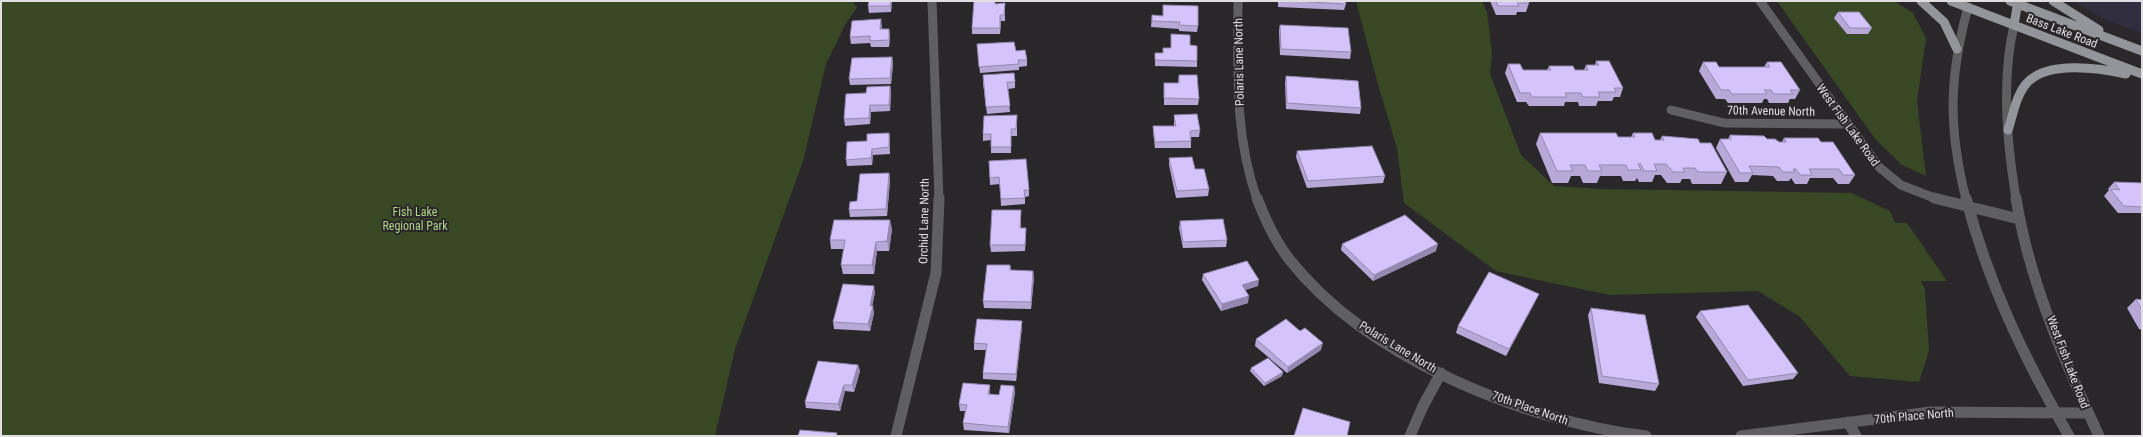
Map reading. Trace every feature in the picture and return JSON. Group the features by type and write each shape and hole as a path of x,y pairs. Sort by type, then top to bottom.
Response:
{"main road":[{"path":"1921,1 1930,7 1946,23 1957,49"},
{"name":"Bass Lake Road","path":"1951,1 1968,4 2014,25 2142,74"},
{"name":"Bass Lake Road","path":"2010,1 2142,50"},
{"path":"2053,1 2118,42"},
{"path":"2014,25 2018,3"},
{"path":"2008,130 2018,101 2026,84 2038,74 2053,70 2087,68 2116,71 2142,78"}],"street":[{"name":"Orchid Lane North","path":"896,436 936,273 939,229 939,187 932,1"},
{"name":"Polaris Lane North","path":"1238,1 1240,114 1243,144 1257,198 1276,238 1289,260 1313,286 1353,320 1404,354 1441,373 1423,406 1410,436"},
{"name":"West Fish Lake Road","path":"1760,1 1879,168 1889,177 1916,191 1969,207 2019,219"},
{"path":"1968,4 1957,49 1952,96 1957,154 1969,207 1987,267 2006,315 2055,412 2069,436"},
{"name":"West Fish Lake Road","path":"2014,25 2006,90 2008,130 2019,219 2037,280 2052,323 2098,436"},
{"name":"70th Avenue North","path":"1671,110 1724,123 1847,124"},
{"name":"70th Place North","path":"1441,373 1493,396 1568,422 1609,431 1646,436"},
{"name":"70th Place North","path":"1741,436 1931,412 2088,413"},
{"path":"1848,422 1856,436"}],"shaded area":[{"path":"2073,1 2142,1 2142,33 2108,21"}],"green space":[{"name":"Fish Lake Regional Park","path":"1,1 852,1 857,7 845,25 826,64 803,161 735,349 715,436 1,436"},
{"path":"1356,1 1482,1 1487,12 1492,53 1490,74 1521,155 1554,186 1600,189 1851,193 1890,211 1895,223 1907,223 1947,281 1921,281 1925,290 1929,351 1919,382 1850,376 1799,316 1758,291 1610,295 1496,271 1404,203 1397,148 1377,81"},
{"path":"1777,1 1894,1 1913,13 1926,38 1917,101 1926,176 1902,165 1876,140"}],"building":[{"path":"869,1 891,1 890,6 868,6"},
{"path":"974,1 995,1 995,4 1005,3 1004,15 1000,15 1000,28 972,28"},
{"path":"1293,1 1345,1 1346,4"},
{"path":"1496,1 1528,1 1529,3 1517,3 1519,6 1498,6"},
{"path":"1163,5 1198,6 1198,26 1179,25 1180,22 1152,21 1152,15 1163,16"},
{"path":"1838,12 1859,12 1872,28 1850,28"},
{"path":"881,19 880,29 889,29 889,40 870,41 870,36 850,37 852,21"},
{"path":"1280,25 1348,28 1351,52 1281,49"},
{"path":"1171,34 1190,35 1190,45 1197,46 1197,61 1155,60 1155,53 1163,53 1163,48 1171,48"},
{"path":"1014,42 1016,51 1025,50 1027,60 1018,60 1019,64 979,67 977,44"},
{"path":"892,57 890,78 849,79 852,58"},
{"path":"1596,61 1609,61 1623,88 1614,88 1616,92 1598,92 1600,97 1583,97 1581,93 1565,93 1567,97 1532,97 1530,93 1520,93 1508,64 1520,64 1523,70 1551,70 1549,66 1573,66 1575,70 1588,70 1586,65 1599,65"},
{"path":"1703,62 1716,62 1719,67 1770,67 1767,62 1781,62 1800,90 1790,90 1793,94 1774,94 1771,90 1764,90 1767,94 1732,94 1729,90 1721,90"},
{"path":"1014,73 1015,82 1007,82 1010,106 986,107 983,75"},
{"path":"1179,75 1197,75 1199,99 1164,98 1164,83 1179,83"},
{"path":"1286,76 1358,81 1361,108 1287,103"},
{"path":"890,86 889,105 870,105 869,118 844,119 846,94 866,93 867,87"},
{"path":"1197,114 1200,130 1190,131 1191,141 1155,142 1153,126 1176,126 1174,115"},
{"path":"1017,115 1016,129 1011,129 1011,147 991,147 991,134 983,134 984,116"},
{"path":"889,133 889,147 872,149 871,158 846,160 847,142 867,141 867,134"},
{"path":"1540,133 1616,133 1618,137 1635,137 1633,133 1652,133 1655,140 1664,140 1662,136 1698,139 1700,143 1711,143 1727,172 1698,172 1695,168 1683,168 1685,172 1673,172 1666,164 1654,164 1657,171 1644,171 1641,164 1638,164 1641,170 1628,170 1626,165 1599,165 1602,171 1588,171 1585,165 1570,165 1573,171 1557,171"},
{"path":"1730,135 1764,136 1767,139 1775,139 1779,142 1786,142 1784,138 1818,138 1821,142 1833,142 1855,175 1843,175 1839,169 1809,169 1812,175 1800,175 1796,169 1793,169 1795,172 1783,172 1779,167 1749,166 1753,173 1740,173 1720,139 1731,139"},
{"path":"1372,146 1385,176 1308,181 1297,151"},
{"path":"1192,157 1195,169 1204,169 1209,189 1177,191 1169,158"},
{"path":"1026,159 1029,190 1024,190 1025,198 1001,199 999,177 990,178 989,161"},
{"path":"889,173 886,209 849,210 850,202 857,201 860,174"},
{"path":"2114,182 2142,183 2142,207 2124,206 2110,189 2120,190"},
{"path":"992,210 1021,210 1020,228 1026,228 1025,245 990,245"},
{"path":"1405,215 1438,244 1374,275 1342,244"},
{"path":"1223,219 1227,240 1183,242 1180,221"},
{"path":"834,220 890,220 887,241 876,242 872,265 841,265 845,240 830,240"},
{"path":"1247,261 1259,280 1242,285 1249,296 1222,304 1203,274"},
{"path":"987,265 1010,265 1010,270 1033,271 1031,302 983,301"},
{"path":"1489,272 1539,294 1509,349 1458,326"},
{"path":"843,284 874,286 870,306 873,306 868,324 833,322"},
{"path":"2136,299 2142,300 2142,310"},
{"path":"1748,305 1798,373 1748,380 1700,311"},
{"path":"1591,308 1645,315 1659,384 1602,376"},
{"path":"977,319 1022,321 1016,374 983,373 987,344 974,343"},
{"path":"1286,319 1300,331 1305,328 1323,343 1288,367 1256,339"},
{"path":"1268,358 1283,372 1265,383 1251,368"},
{"path":"818,361 858,365 852,385 844,385 838,404 805,402"},
{"path":"963,383 990,385 988,394 999,395 1001,385 1014,386 1008,427 963,423 967,405 959,404"},
{"path":"1303,408 1350,422 1347,436 1294,436"},
{"path":"800,430 837,433 836,436 798,436"}]}
